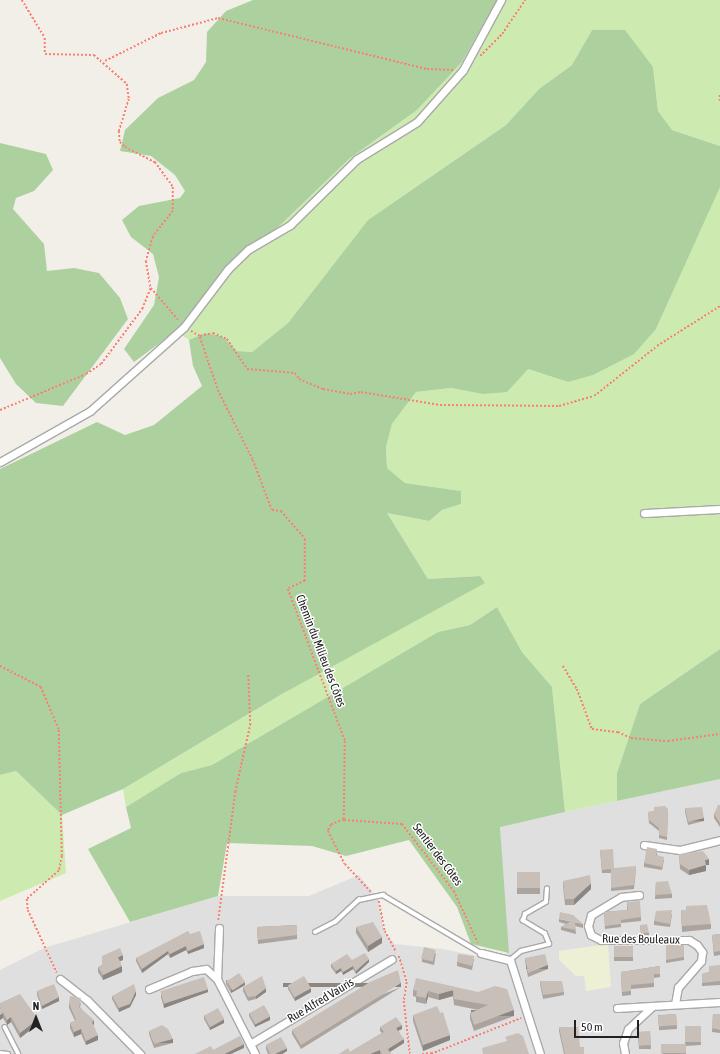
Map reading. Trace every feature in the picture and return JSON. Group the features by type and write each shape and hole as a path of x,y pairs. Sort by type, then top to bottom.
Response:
{"street":[{"path":"0,462 90,411 184,326 228,269 249,249 290,225 357,160 417,122 463,70 501,0"},
{"path":"644,513 720,509"},
{"path":"644,844 680,850 720,840"},
{"name":"Rue des Bouleaux","path":"639,895 621,897 591,916 588,926 591,935 601,940 689,940 697,945 702,952 701,961 678,987 675,1004"},
{"path":"217,979 219,928"},
{"path":"482,952 510,960 540,1054"},
{"name":"Rue Alfred Vauris","path":"250,1044 392,959"},
{"path":"149,989 192,971 206,969 217,979 256,1054"},
{"path":"60,979 87,1000 140,1054"},
{"path":"617,1008 720,1002"},
{"path":"625,1054 623,1043 628,1028 654,1006"}],"lane":[{"path":"510,960 521,951 549,944 545,934 523,920 525,914 546,902 547,889"},
{"path":"315,932 335,922 358,900 374,896 388,897 482,952"},
{"path":"5,1027 19,1054"},
{"path":"0,1053 8,1054"}],"path":[{"path":"0,410 86,374 101,364 142,309 151,288 146,252 173,211 173,187 155,162 125,148 120,142 119,131 128,91 122,77 104,62 75,52 45,54 45,38 22,0"},
{"path":"474,61 502,34 525,0"},
{"path":"104,62 161,33 223,18 427,69 463,70"},
{"path":"720,95 720,102"},
{"path":"151,288 184,326 200,336 213,333 227,339 247,369 296,373 299,379 323,389 350,394 361,392 440,405 559,406 594,396 657,346 720,306"},
{"name":"Chemin du Milieu des Côtes","path":"200,336 218,390 253,460 272,510 281,511 305,540 305,581 288,589 345,741 344,820"},
{"path":"0,666 41,687 59,730 62,856 59,871 27,899 28,910 60,979"},
{"path":"563,666 577,689 592,729 618,732 630,738 668,741 720,734"},
{"path":"219,928 221,874 250,725 248,675"},
{"path":"344,820 331,825 330,835 345,864 374,896 385,931 404,964 410,1054"},
{"name":"Sentier des Côtes","path":"344,820 402,824 454,891 482,952"},
{"path":"422,1054 431,1053 528,1015"}],"shaded area":[{"path":"720,779 720,1054 0,1054 0,970 44,948 218,896 309,896 359,875 378,899 384,932 395,944 443,949 507,962 500,826"}],"green space":[{"path":"253,0 497,0 462,62 417,110 349,159 274,231 237,255 211,290 193,325 176,331 134,362 124,349 154,305 159,277 153,254 131,237 122,220 139,206 180,198 185,191 175,175 151,156 120,151 125,130 158,98 194,80 206,62 207,32 226,11"},
{"path":"497,0 720,0 720,146 672,130 658,111 653,67 592,30 572,65 539,89 506,125 368,220 288,323 252,352 237,351 222,336 205,333 189,340 176,331 237,255 274,231 349,159 417,110 462,62"},
{"path":"592,30 625,30 653,67 658,111 672,130 720,146 720,187 656,329 634,354 593,375 568,382 528,369 507,392 483,394 451,388 416,392 392,424 386,447 387,468 405,483 461,491 461,504 442,510 429,521 387,513 428,579 480,576 485,583 282,694 123,789 62,815 16,771 0,775 0,469 97,422 125,435 154,425 202,386 193,366 189,340 205,333 222,336 237,351 252,352 288,323 368,220 506,125 539,89 572,65"},
{"path":"0,143 46,154 53,170 34,191 16,198 13,209 44,244 47,271 74,268 99,273 120,298 128,319 63,406 36,403 16,384 0,358"},
{"path":"720,186 720,649 640,704 617,773 617,801 565,812 552,687 522,652 497,607 470,625 438,632 212,765 181,773 126,807 123,789 480,576 428,579 387,513 428,521 442,510 461,504 461,491 405,483 387,468 386,447 392,424 416,392 451,388 483,394 528,369 568,382 656,329"},
{"path":"497,607 522,652 552,687 565,812 500,827 509,953 471,944 457,907 409,840 346,856 312,846 227,843 218,896 130,922 88,849 131,828 126,807 181,773 212,765 438,632 470,625"},
{"path":"720,649 720,779 617,801 617,773 640,704"},
{"path":"16,771 62,815 66,873 0,901 0,775"},
{"path":"608,944 611,987 586,991 584,976 576,976 559,960 559,951"}],"building":[{"path":"718,805 720,805 720,823 714,814"},
{"path":"665,806 668,809 667,837 659,835 659,828 649,820 648,812 654,811 654,807"},
{"path":"702,807 704,818 688,822 685,808"},
{"path":"647,847 657,849 656,855 664,857 662,867 644,863"},
{"path":"613,849 614,868 636,866 634,885 611,888 611,869 602,870 600,850"},
{"path":"703,851 709,859 705,860 706,865 689,870 680,864 679,854"},
{"path":"517,872 540,872 540,888 517,888"},
{"path":"590,875 591,883 574,899 565,899 563,881"},
{"path":"668,881 672,894 655,895 656,882"},
{"path":"640,901 641,917 621,920 621,924 605,926 604,912 628,910 627,902"},
{"path":"707,905 711,924 682,926 681,910 686,910 686,906"},
{"path":"672,910 670,924 654,921 656,911"},
{"path":"560,912 573,915 583,924 575,922 576,930 561,927 571,921 559,919"},
{"path":"373,922 382,937 368,946 356,927"},
{"path":"647,924 649,933 641,933 640,925"},
{"path":"297,925 297,935 258,940 257,927"},
{"path":"188,931 190,934 200,931 204,944 188,951 186,946 170,954 168,951 142,969 136,958"},
{"path":"720,934 720,951 714,952 712,935"},
{"path":"666,945 684,945 684,957 666,960"},
{"path":"614,946 633,946 633,957 614,957"},
{"path":"424,947 436,950 433,962 421,959"},
{"path":"120,948 123,955 118,957 122,966 103,975 98,967 102,965 102,956"},
{"path":"365,953 369,959 356,971 353,966 343,972 341,968 336,971 331,964 347,954 352,960"},
{"path":"458,954 474,956 472,966 457,962"},
{"path":"545,954 548,965 528,973 525,958"},
{"path":"720,965 720,981 702,983 702,974 709,972 709,966"},
{"path":"660,966 660,974 654,974 654,983 631,985 631,991 622,992 621,972"},
{"path":"398,970 401,983 301,1045 292,1030 370,982"},
{"path":"239,973 245,982 233,991 227,981"},
{"path":"262,976 266,988 256,996 248,997 243,987"},
{"path":"304,976 311,988 295,998 288,986"},
{"path":"204,977 208,989 164,1004 160,991"},
{"path":"416,978 478,992 495,986 507,989 514,1010 474,1025 470,1013 488,1005 454,999 453,990 439,994 428,991 426,998 416,996 417,991 413,990"},
{"path":"540,981 562,981 564,992 543,995"},
{"path":"54,984 59,997 42,1006 37,991"},
{"path":"134,984 136,991 130,1004 119,1008 112,996"},
{"path":"20,994 38,1019 20,1033 11,1017 7,1020 2,1010 3,1013 0,1015 0,1003"},
{"path":"70,996 81,998 79,1007 94,1020 92,1022 98,1035 86,1041 81,1029 74,1032 70,1023 76,1020 69,1003"},
{"path":"264,1005 270,1016 255,1025 249,1013"},
{"path":"437,1006 440,1013 443,1012 450,1035 423,1045 413,1015"},
{"path":"218,1008 224,1019 210,1027 204,1016"},
{"path":"676,1014 677,1025 659,1027 658,1016"},
{"path":"713,1014 720,1014 720,1030 712,1028"},
{"path":"396,1017 402,1025 396,1028 404,1039 388,1049 391,1054 382,1054 380,1050 370,1054 339,1054 348,1048 350,1052 384,1032 380,1027"},
{"path":"162,1025 168,1029 173,1039 154,1044 149,1031"},
{"path":"685,1026 701,1026 701,1042 685,1042"},
{"path":"559,1027 578,1027 580,1047 584,1047 584,1054 565,1054"},
{"path":"650,1031 651,1045 639,1046 638,1032"},
{"path":"518,1033 523,1036 529,1054 483,1054 482,1048 507,1041 505,1037"},
{"path":"240,1036 244,1044 224,1054 195,1054 211,1046 213,1050"},
{"path":"281,1037 287,1048 275,1054 270,1054 266,1045"},
{"path":"661,1044 686,1044 686,1053 661,1053"}]}
